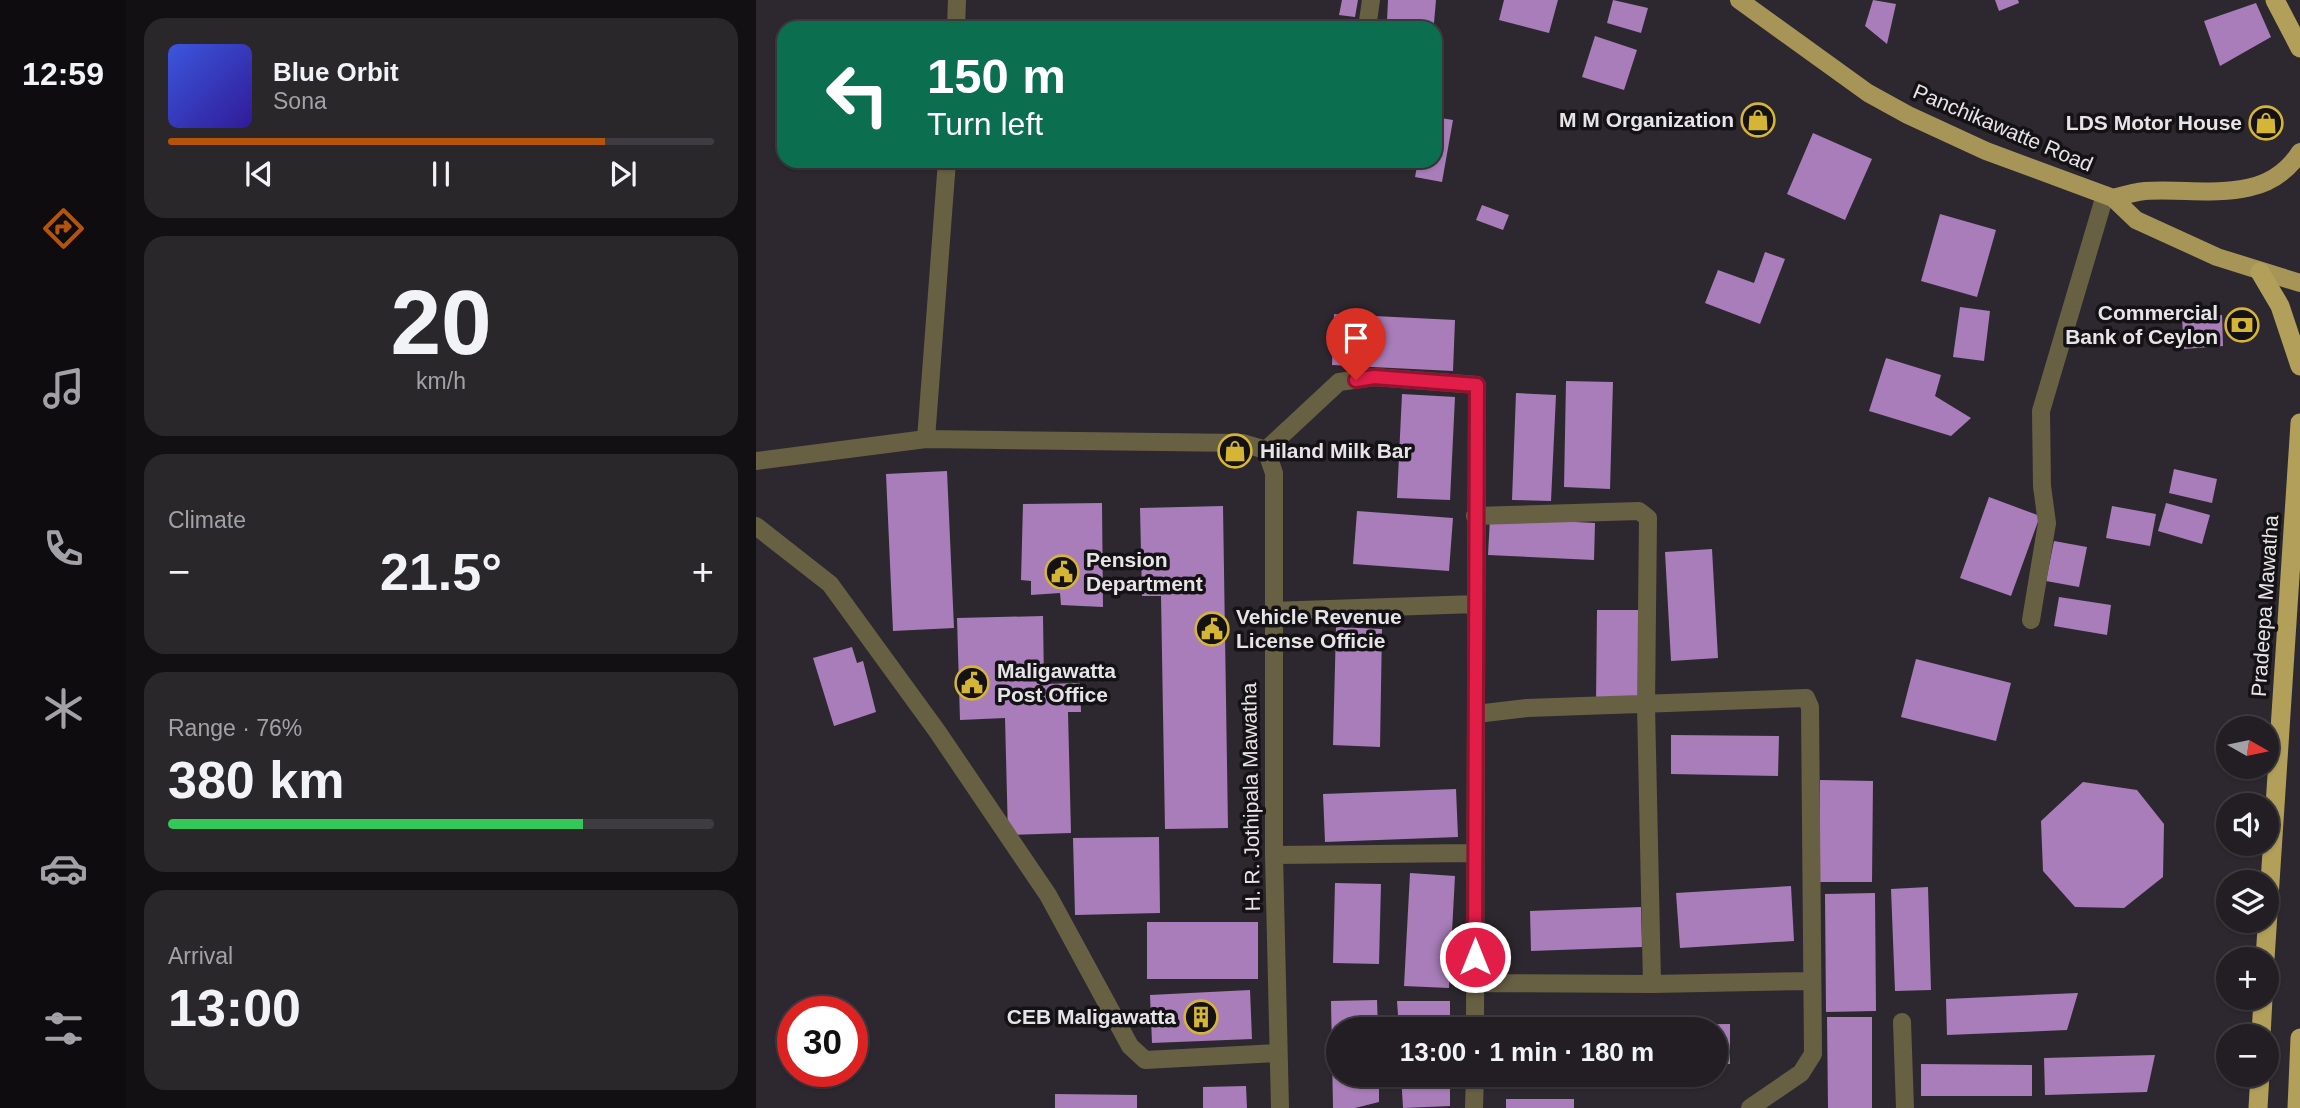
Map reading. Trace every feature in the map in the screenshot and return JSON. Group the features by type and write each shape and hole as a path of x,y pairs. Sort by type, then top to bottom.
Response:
{"highway":[{"path":"2276,0 2300,48"},
{"path":"2260,272 2280,306 2300,366"},
{"name":"Pradeepa Mawatha","path":"2266,947 2300,423"},
{"path":"2297,1108 2300,1038"},
{"path":"2258,1108 2259,1087"}],"main road":[{"name":"Panchikawatte Road","path":"1739,0 1868,93 1908,115 1986,151 2109,196 2136,220 2217,257 2300,284"},
{"path":"2109,196 2143,191 2219,193 2266,183 2285,169 2300,152"}],"street":[{"path":"956,21 957,0"},
{"path":"1368,21 1371,0"},
{"path":"926,439 946,168"},
{"path":"2031,620 2047,523 2042,486 2041,411 2109,196"},
{"path":"756,461 926,439 1242,443 1266,450 1339,382 1374,377 1477,385 1475,1017"},
{"name":"H. R. Jothipala Mawatha","path":"1266,450 1274,473 1274,855 1280,1108"},
{"path":"1475,516 1639,511 1648,518 1646,705 1652,985"},
{"path":"756,526 830,584 930,721 1048,895 1130,1046 1145,1059 1278,1053"},
{"path":"1272,611 1476,604"},
{"path":"1476,714 1527,708 1805,698 1810,707 1813,1054 1801,1073 1750,1108"},
{"path":"1274,855 1475,853"},
{"path":"1475,983 1652,985 1811,981"},
{"path":"1902,1021 1905,1108"},
{"path":"1474,1108 1475,1087"}],"building":[{"path":"1342,0 1358,0 1355,17 1339,15"},
{"path":"1388,0 1436,0 1434,21 1387,21"},
{"path":"1504,0 1558,0 1549,33 1499,20"},
{"path":"1613,0 1648,8 1641,33 1607,23"},
{"path":"1873,0 1896,4 1887,44 1865,26"},
{"path":"1995,0 2018,0 2019,3 1999,11"},
{"path":"2256,3 2271,37 2220,66 2204,21"},
{"path":"1595,36 1637,50 1624,90 1582,77"},
{"path":"1442,118 1453,120 1442,182 1415,177 1417,168 1442,168"},
{"path":"1813,133 1872,159 1845,220 1787,194"},
{"path":"1482,205 1509,215 1503,230 1476,220"},
{"path":"1940,214 1996,230 1977,297 1921,281"},
{"path":"1765,252 1785,259 1760,324 1705,303 1718,270 1754,283"},
{"path":"1960,307 1990,311 1984,361 1953,357"},
{"path":"1334,314 1455,320 1453,371 1332,365"},
{"path":"2222,315 2223,346 2184,349 2182,318"},
{"path":"1886,358 1941,375 1935,396 1971,418 1951,436 1869,411"},
{"path":"1566,381 1613,382 1610,489 1564,487"},
{"path":"1516,393 1556,395 1551,501 1512,500"},
{"path":"1402,394 1455,397 1450,500 1397,498"},
{"path":"2174,469 2217,479 2212,503 2169,493"},
{"path":"947,471 954,628 893,631 886,474"},
{"path":"1989,497 2040,516 2011,596 1960,578"},
{"path":"1102,503 1103,607 1061,605 1060,593 1031,595 1031,581 1021,580 1023,504"},
{"path":"2166,503 2210,515 2202,544 2158,531"},
{"path":"1223,506 1228,828 1165,829 1161,596 1142,596 1140,508"},
{"path":"2112,506 2156,514 2150,546 2106,538"},
{"path":"1357,511 1453,518 1449,571 1353,564"},
{"path":"1490,518 1595,523 1594,560 1488,555"},
{"path":"2054,541 2087,547 2079,587 2046,581"},
{"path":"1712,549 1718,658 1671,661 1665,552"},
{"path":"2059,597 2111,605 2107,635 2054,626"},
{"path":"1597,610 1639,610 1638,704 1596,703"},
{"path":"1043,616 1044,684 1080,683 1081,712 1068,712 1071,833 1008,835 1005,718 960,720 957,618"},
{"path":"1336,627 1382,629 1380,747 1333,745"},
{"path":"852,647 857,663 863,661 876,712 834,726 813,658"},
{"path":"1916,659 2011,683 1996,741 1901,717"},
{"path":"1671,735 1779,736 1778,776 1671,774"},
{"path":"1820,780 1873,781 1872,882 1819,882"},
{"path":"2083,782 2137,790 2164,824 2163,877 2124,908 2075,907 2043,871 2041,821"},
{"path":"1456,789 1458,837 1325,842 1323,794"},
{"path":"1159,837 1160,913 1075,915 1073,838"},
{"path":"1410,873 1455,876 1449,988 1404,986"},
{"path":"1335,883 1381,884 1379,964 1333,963"},
{"path":"1791,886 1794,941 1680,948 1676,893"},
{"path":"1928,887 1931,990 1895,991 1891,889"},
{"path":"1875,893 1876,1011 1826,1012 1825,894"},
{"path":"1641,907 1642,947 1531,951 1530,911"},
{"path":"1147,922 1258,922 1258,979 1147,979"},
{"name":"CEB Maligawatta","path":"1250,990 1252,1039 1152,1043 1150,995"},
{"path":"2078,993 2067,1030 1947,1035 1946,999"},
{"path":"1377,1000 1378,1017 1331,1017 1331,1001"},
{"path":"1397,1001 1450,1001 1450,1017 1398,1017"},
{"path":"1827,1017 1872,1017 1872,1108 1828,1108"},
{"path":"1730,1024 1730,1064 1728,1064"},
{"path":"2155,1055 2147,1092 2045,1095 2044,1058"},
{"path":"1921,1064 2032,1065 2032,1096 1921,1096"},
{"path":"1246,1086 1247,1108 1203,1108 1203,1087"},
{"path":"1333,1087 1379,1087 1379,1102 1355,1108 1333,1108"},
{"path":"1402,1087 1450,1087 1450,1106 1403,1108"},
{"path":"1055,1094 1137,1095 1137,1108 1055,1108"},
{"path":"1506,1099 1574,1099 1574,1108 1506,1108"}],"place":[{"name":"M M Organization","path":"1758,120"},
{"name":"LDS Motor House","path":"2266,123"},
{"name":"Commercial Bank of Ceylon","path":"2242,325"},
{"name":"Hiland Milk Bar","path":"1235,451"},
{"name":"Pension Department","path":"1062,572"},
{"name":"Vehicle Revenue License Officie","path":"1212,629"},
{"name":"Maligawatta Post Office","path":"972,683"},
{"name":"CEB Maligawatta","path":"1201,1017"}],"route":[{"path":"1356,380 1374,377 1477,385 1475,957"}]}
